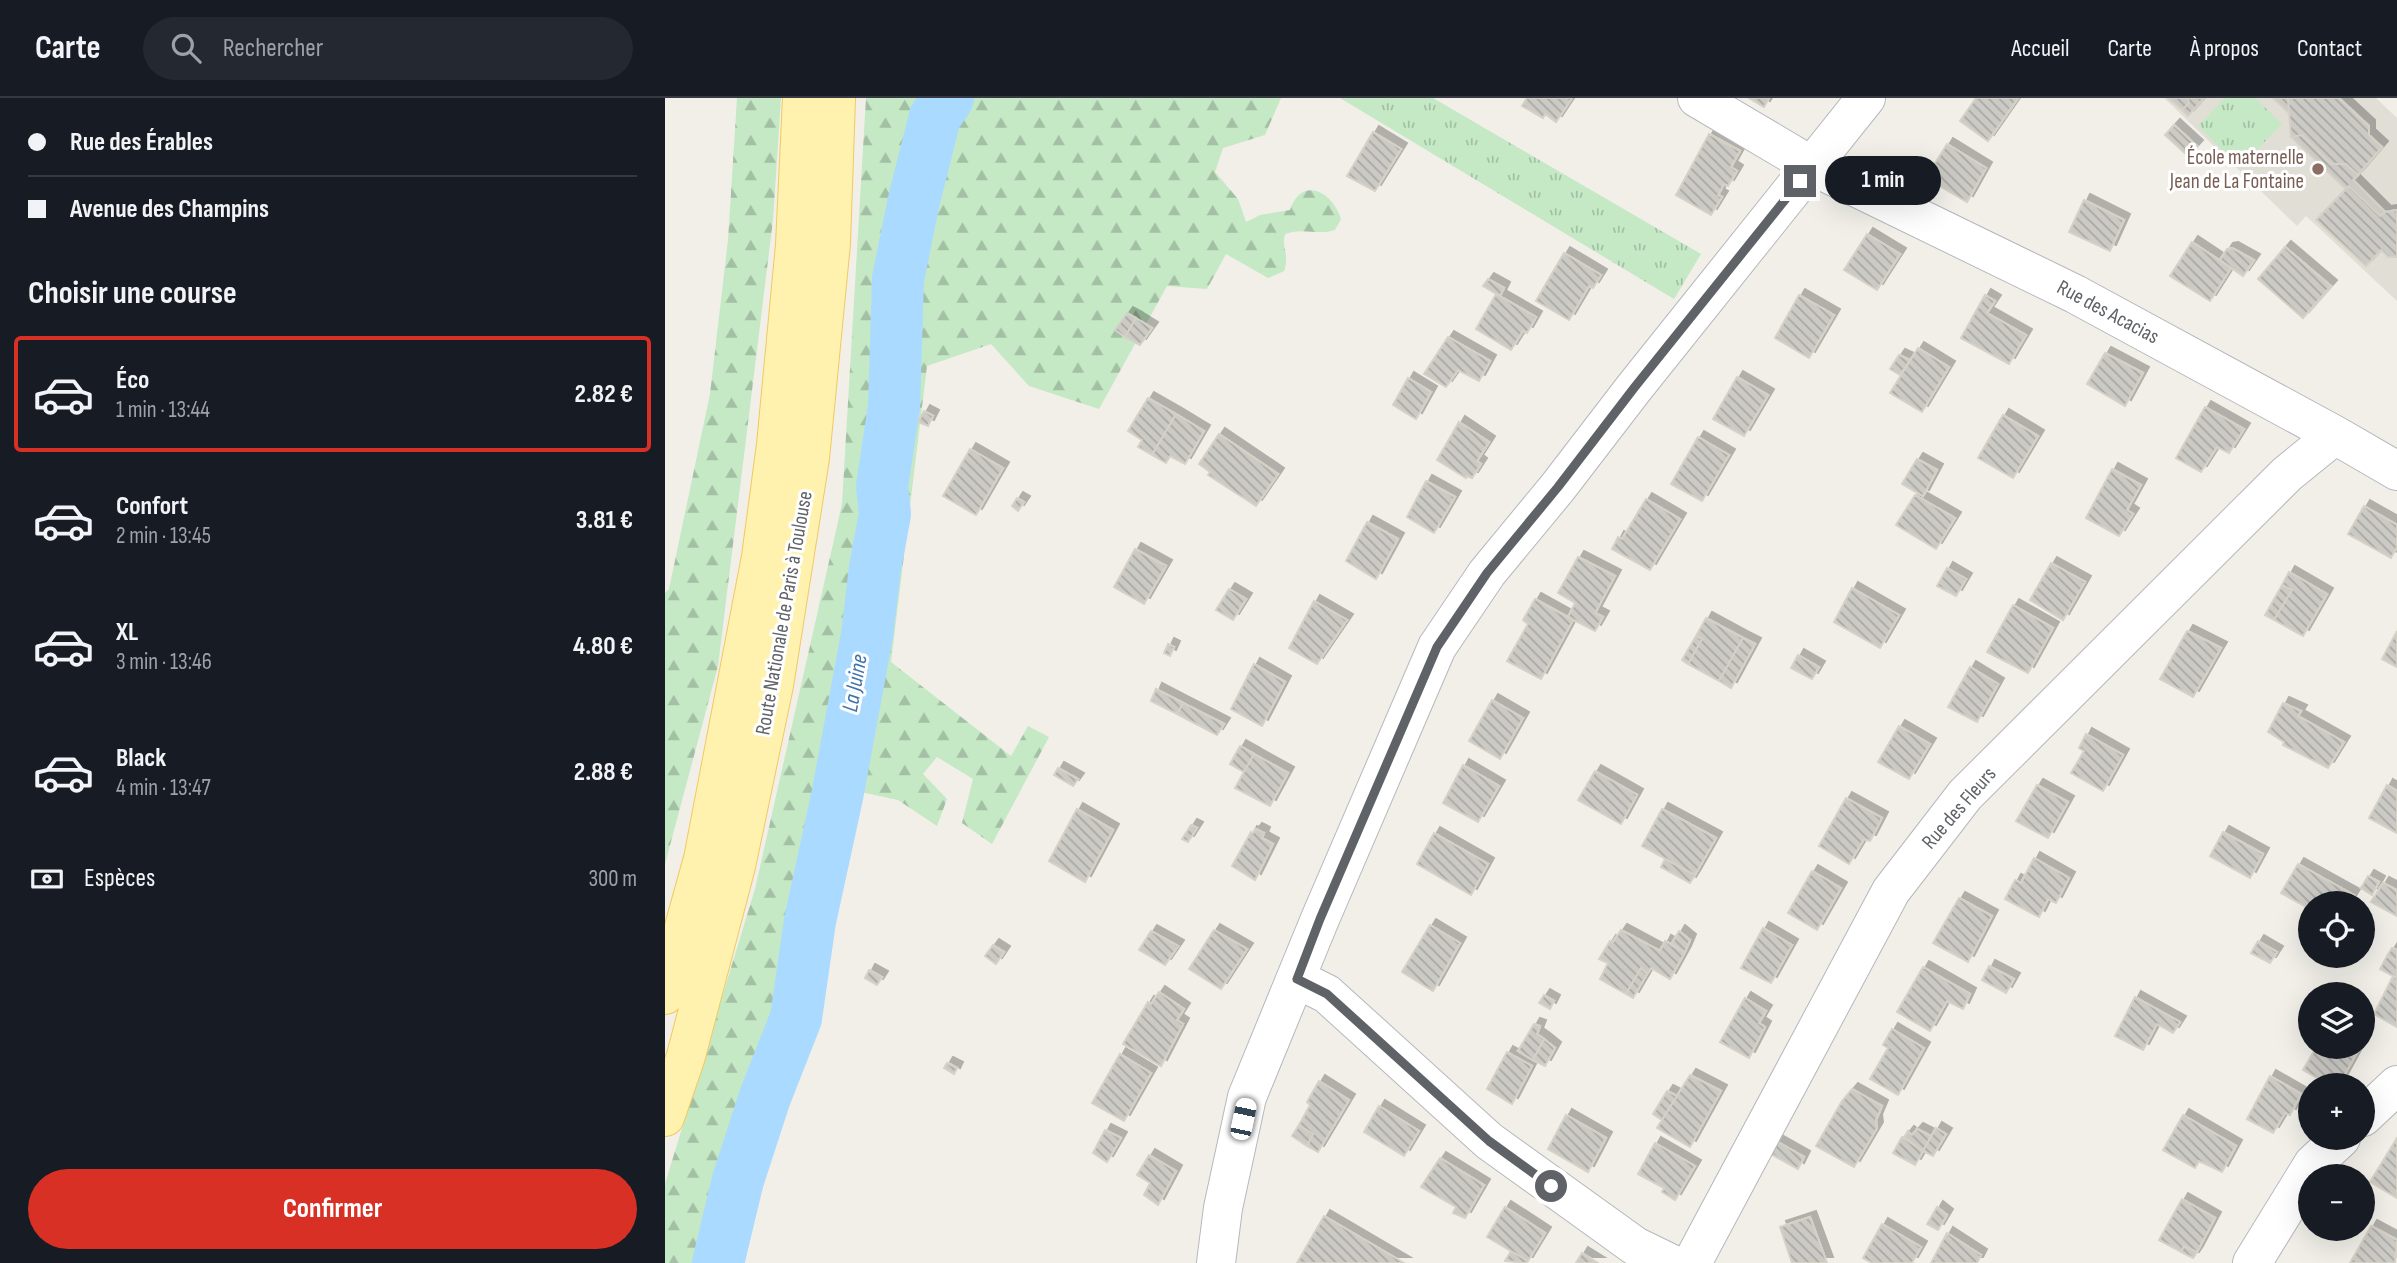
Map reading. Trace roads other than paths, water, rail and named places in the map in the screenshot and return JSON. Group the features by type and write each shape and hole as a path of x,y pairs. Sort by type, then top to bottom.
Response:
{"main road":[{"name":"Route Nationale de Paris à Toulouse","path":"665,995 703,859 761,557 776,445 795,245 801,98"},
{"name":"Route Nationale de Paris à Toulouse","path":"665,1117 686,1056 736,866 773,685 810,458 831,243 836,98"}],"street":[{"name":"Rue des Acacias","path":"1697,98 1812,166 2075,294 2335,435 2392,457"},
{"path":"1216,1263 1223,1208 1247,1097 1437,647 1487,573 1867,98"},
{"name":"Rue des Fleurs","path":"1692,1263 1891,891 1965,795 2287,474 2335,435"},
{"path":"1297,979 1327,994 1489,1141 1635,1246 1670,1263"},
{"path":"2375,1106 2397,1085"},
{"path":"2252,1263 2313,1164 2328,1150"}],"waterway":[{"name":"La Juine","path":"718,1263 738,1180 765,1097 796,1018 810,921 837,797 867,635 885,514 882,486 894,407 898,279 935,117 948,98"}],"place":[{"name":"École maternelle Jean de La Fontaine","path":"2318,169"}]}
